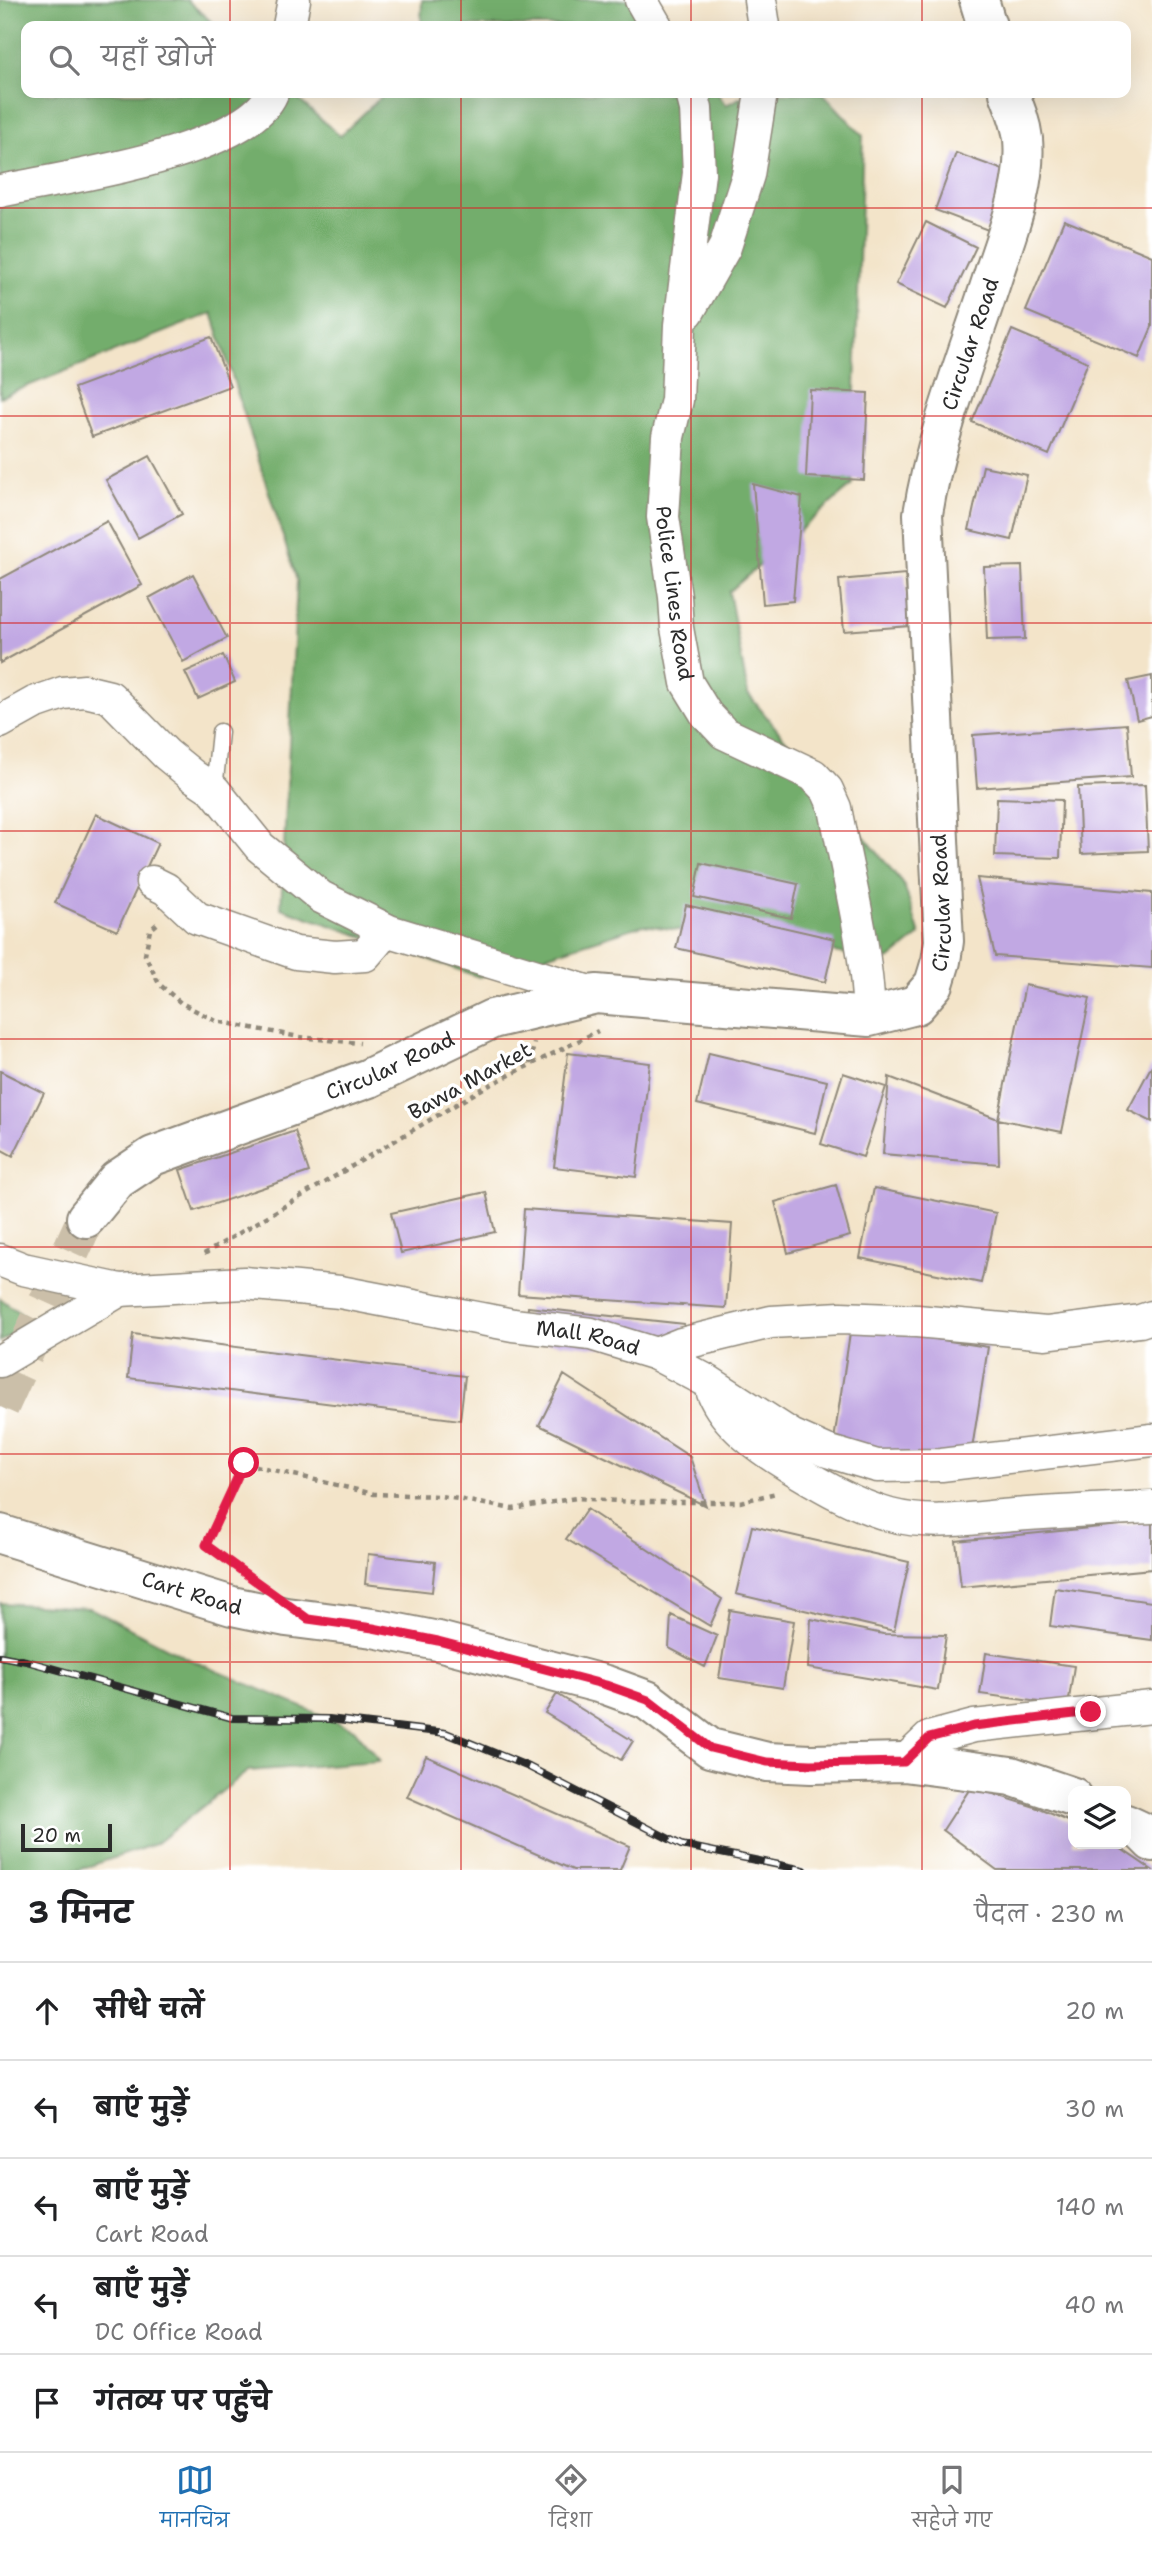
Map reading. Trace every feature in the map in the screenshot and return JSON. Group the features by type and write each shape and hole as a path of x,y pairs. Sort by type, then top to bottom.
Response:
{"main road":[{"path":"979,0 985,21"},
{"name":"Circular Road","path":"86,1217 117,1180 153,1156 369,1078 492,1019 600,1011 869,1017 916,1005 934,984 944,941 923,514 927,487 944,427 1019,192 1023,138 1011,98"},
{"name":"Cart Road","path":"0,1534 232,1606 438,1641 606,1685 648,1700 710,1748 767,1762 904,1762 1012,1776 1068,1795"},
{"path":"1131,1826 1141,1831 1152,1842"}],"street":[{"path":"290,21 294,0"},
{"path":"641,0 653,21"},
{"path":"760,0 763,21"},
{"path":"0,191 169,156 244,124 270,98"},
{"name":"Police Lines Road","path":"693,98 699,173 680,325 677,400 668,437 663,517 687,683 706,714 724,733 813,775 827,790 835,808 861,943 869,994 869,1017"},
{"path":"680,325 725,247 748,175 760,98"},
{"path":"0,722 34,703 63,693 85,691 110,697 166,754 214,790 260,847 321,897 374,924 600,1011"},
{"path":"152,883 166,889 197,918 296,953 335,957 365,955 377,941 374,924"},
{"name":"Mall Road","path":"0,1260 23,1269 120,1290 244,1283 341,1293 513,1325 591,1335 656,1354 709,1382 791,1435 827,1451 877,1466 941,1465 1152,1440"},
{"path":"0,1361 120,1290"},
{"path":"656,1354 681,1344 771,1322 841,1318 917,1321 1046,1334 1152,1317"},
{"path":"709,1382 718,1405 737,1427 769,1454 816,1482 868,1508 892,1516 937,1523 1023,1514 1152,1507"},
{"path":"904,1762 929,1738 974,1726 1152,1707"}],"lane":[{"path":"214,790 220,732"}],"path":[{"path":"197,918 169,914 150,930 145,956 159,985 181,1003 216,1021 299,1037 367,1043"},
{"name":"Bawa Market","path":"202,1254 482,1088 600,1011"},
{"path":"254,1579 206,1545 244,1463 374,1494 441,1496 513,1509 576,1498 632,1502 740,1502 816,1482"}],"green space":[{"path":"0,0 187,0 210,21 21,21 21,98 297,98 340,136 380,98 721,98 726,105 740,98 828,98 863,136 852,485 729,592 748,694 904,885 920,935 889,960 643,925 479,977 281,908 297,581 212,313 0,397"},
{"path":"422,0 652,0 667,21 421,21"},
{"path":"0,1298 31,1322 0,1342"},
{"path":"0,1603 90,1608 189,1659 354,1729 380,1761 248,1771 155,1844 78,1870 0,1870"}],"building":[{"path":"956,153 1009,172 988,230 935,210"},
{"path":"1064,220 1152,256 1152,327 1139,358 1026,311"},
{"path":"926,222 976,247 947,308 896,284"},
{"path":"1012,330 1088,362 1049,455 972,422"},
{"path":"211,337 230,386 92,437 74,388"},
{"path":"810,390 868,393 864,480 806,477"},
{"path":"150,456 182,514 138,538 106,480"},
{"path":"983,466 1027,475 1012,540 969,530"},
{"path":"753,484 802,497 793,601 763,604"},
{"path":"107,521 142,585 0,663 0,579"},
{"path":"1022,566 1025,639 987,640 984,567"},
{"path":"193,574 227,638 183,662 149,598"},
{"path":"905,574 910,626 844,631 839,580"},
{"path":"223,655 235,682 198,699 185,672"},
{"path":"1152,676 1152,716 1137,720 1128,681"},
{"path":"1127,724 1131,777 977,788 973,735"},
{"path":"1145,785 1148,851 1081,854 1078,787"},
{"path":"997,798 1062,800 1060,858 995,856"},
{"path":"96,814 158,843 117,931 55,903"},
{"path":"701,863 798,884 791,918 694,897"},
{"path":"977,878 1152,893 1152,968 995,956"},
{"path":"686,905 835,939 825,982 676,948"},
{"path":"1025,985 1090,998 1062,1132 998,1119"},
{"path":"568,1053 650,1063 636,1177 554,1167"},
{"path":"709,1053 827,1081 815,1133 697,1104"},
{"path":"1152,1065 1152,1122 1128,1110"},
{"path":"0,1071 44,1093 13,1156 0,1149"},
{"path":"843,1073 886,1087 863,1157 821,1144"},
{"path":"889,1077 998,1119 999,1164 883,1154"},
{"path":"295,1131 309,1172 194,1211 180,1170"},
{"path":"836,1185 850,1236 788,1253 775,1202"},
{"path":"874,1188 996,1213 981,1283 860,1258"},
{"path":"486,1192 495,1232 401,1253 391,1213"},
{"path":"524,1209 732,1224 726,1308 518,1294"},
{"path":"528,1307 684,1324 680,1356 524,1340"},
{"path":"851,1326 988,1347 969,1468 833,1447"},
{"path":"133,1334 465,1376 460,1420 128,1378"},
{"path":"564,1375 690,1457 706,1506 539,1425"},
{"path":"587,1509 722,1599 710,1626 566,1539"},
{"path":"1152,1522 1152,1569 961,1587 956,1541"},
{"path":"752,1526 909,1562 894,1631 736,1594"},
{"path":"368,1554 435,1562 432,1592 365,1584"},
{"path":"1055,1588 1152,1602 1152,1640 1050,1626"},
{"path":"730,1610 794,1621 783,1688 719,1678"},
{"path":"671,1615 717,1636 705,1667 669,1648"},
{"path":"811,1619 883,1634 946,1635 938,1690 808,1668"},
{"path":"986,1653 1074,1666 1068,1706 980,1694"},
{"path":"557,1694 633,1741 621,1760 545,1713"},
{"path":"426,1756 630,1846 620,1870 573,1870 407,1797"},
{"path":"971,1787 1035,1807 1068,1821 1068,1849 1121,1849 1152,1870 997,1870 943,1830"}],"tunnel":[{"path":"0,1407 86,1218"}],"railway":[{"path":"0,1656 232,1718 329,1719 446,1733 529,1767 681,1845 804,1870"}],"route":[{"path":"244,1463 206,1545 308,1619 438,1641 606,1685 648,1700 710,1748 767,1762 904,1762 929,1738 974,1726 1091,1712"}]}
